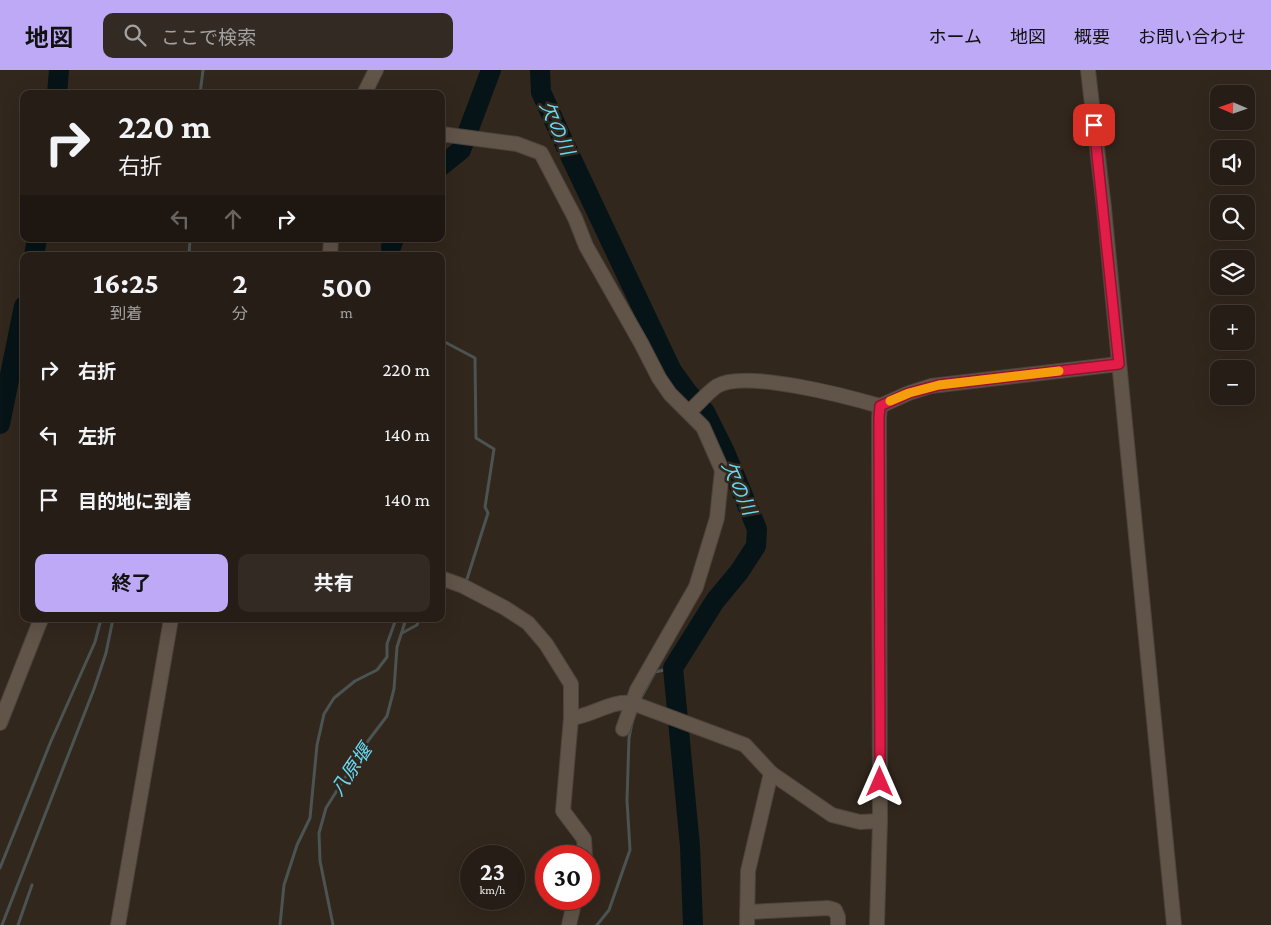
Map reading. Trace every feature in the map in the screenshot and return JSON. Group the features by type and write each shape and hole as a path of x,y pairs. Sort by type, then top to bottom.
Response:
{"street":[{"path":"366,90 376,70"},
{"path":"1088,70 1174,925"},
{"path":"445,135 517,144 541,152 575,218 586,246 659,378 670,394 691,410 702,427 722,470 717,518 696,587 637,690 637,705 623,729"},
{"path":"691,410 717,386 748,381 788,384 880,406 909,393 939,385 1119,364"},
{"path":"877,925 880,821 880,406"},
{"path":"445,579 463,586 528,623 536,631 571,684 571,718 563,811 584,839 584,845"},
{"path":"0,723 40,622"},
{"path":"118,925 170,622"},
{"path":"571,718 580,717 615,704 637,705 745,745 771,773 832,815 860,822 880,821"},
{"path":"771,773 748,871 747,918 828,908 835,910 838,917 838,925"},
{"path":"569,925 572,910"}],"waterway":[{"path":"57,90 59,70"},
{"path":"200,90 203,70"},
{"name":"八原堰","path":"445,163 461,150 491,70"},
{"name":"欠の川","path":"540,70 541,92 565,145 672,371 705,412 725,452 757,529 756,546 739,572 715,601 673,668 690,846 693,925"},
{"path":"35,252 36,242"},
{"path":"189,252 190,242"},
{"name":"八原堰","path":"391,247 393,242"},
{"name":"八原堰","path":"388,252 391,247"},
{"name":"八原堰","path":"391,248 393,252"},
{"path":"0,424 20,326"},
{"path":"445,342 475,358 476,438 494,449 485,507 488,513 467,579"},
{"path":"0,868 51,741 95,642 100,622"},
{"path":"2,925 94,689 106,653 112,622"},
{"path":"280,925 284,885 297,845 310,818 317,745 324,714 334,698 355,681 377,670 387,657 387,644 395,622"},
{"name":"八原堰","path":"333,925 320,861 319,833 326,808 368,741 387,716 394,689 397,647 405,622"},
{"path":"402,633 417,625 418,622"},
{"path":"642,696 655,672 673,668"},
{"path":"597,925 609,910 630,850 627,800 629,738 632,723"},
{"path":"18,925 32,885"}],"slow traffic":[{"path":"890,401 931,386 1059,371"}],"route":[{"path":"880,782 880,406 909,393 931,386 1119,364 1094,125"}]}
